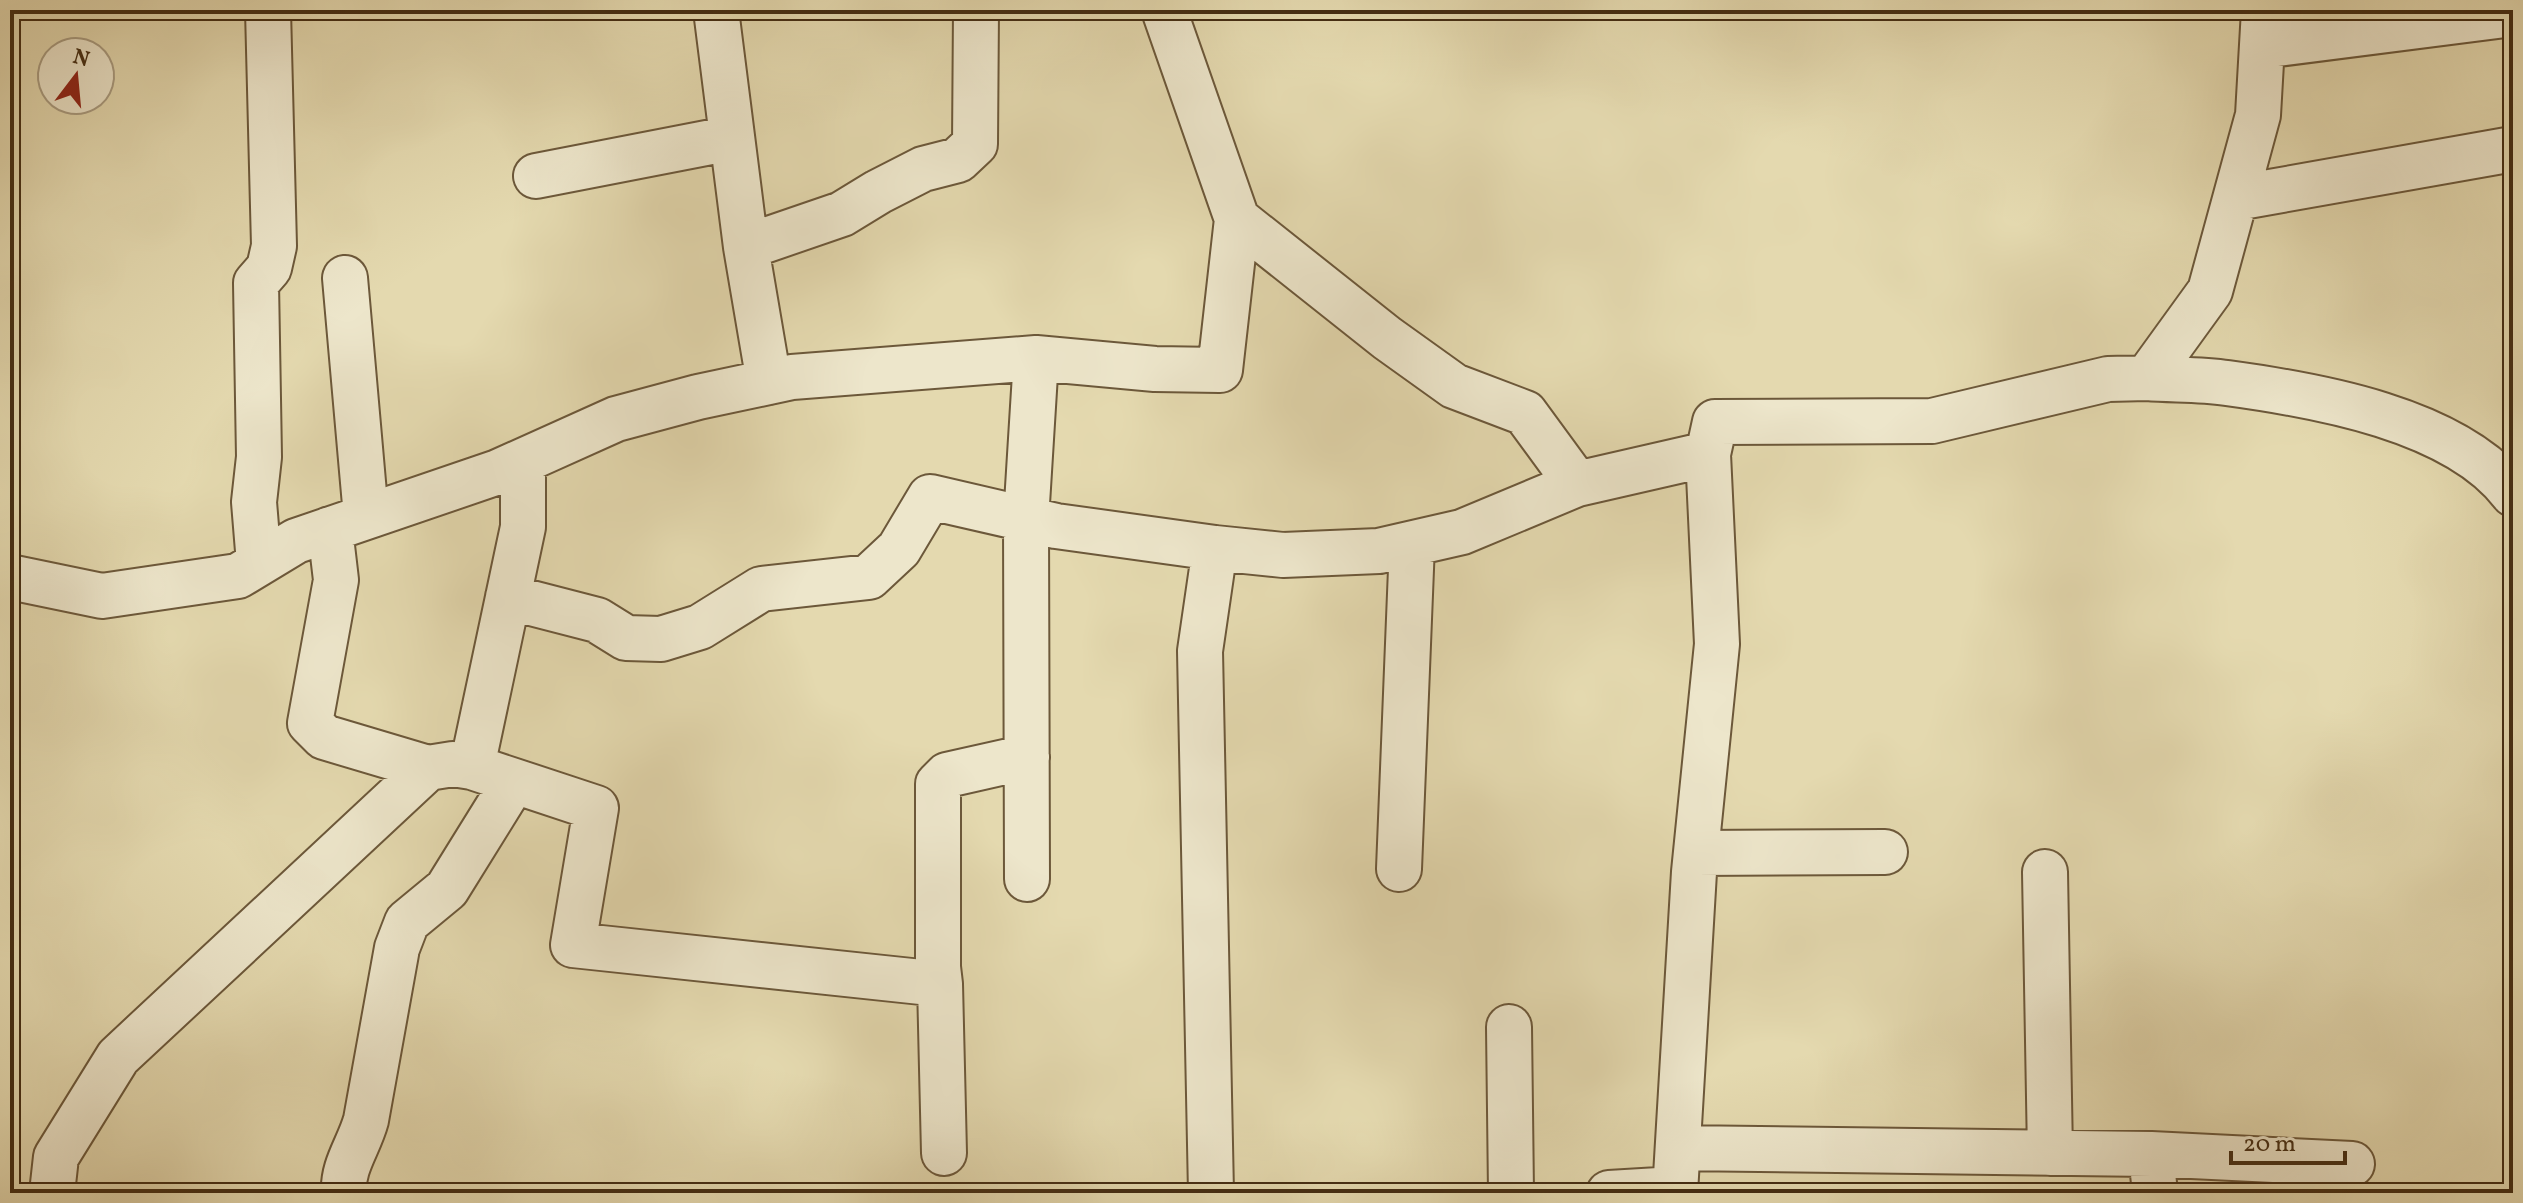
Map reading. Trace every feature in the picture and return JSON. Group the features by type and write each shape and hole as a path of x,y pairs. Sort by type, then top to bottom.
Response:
{"street":[{"path":"259,563 254,502 259,457 256,283 269,268 274,246 268,10"},
{"path":"716,10 746,247 769,382"},
{"path":"746,247 842,214 923,169 958,160 975,144 976,10"},
{"path":"10,577 102,596 238,576 296,541 523,462 616,419 792,377 1036,358 1155,369 1220,370 1237,219 1164,10"},
{"path":"2147,378 2210,291 2258,115 2263,28 2513,14"},
{"path":"536,176 732,138"},
{"path":"2236,198 2513,149"},
{"path":"1237,219 1387,338 1454,386 1525,413 1577,484"},
{"path":"345,278 348,522 310,723 324,737 428,768 453,764 472,767 596,808 573,945 940,984"},
{"path":"1027,879 1026,520 1036,358"},
{"path":"1676,1177 1696,853 1717,644 1708,454 1715,422 1932,421 2108,379 2224,382 2375,412 2407,423 2465,452 2513,494"},
{"path":"508,597 597,620 626,638 661,639 700,627 761,589 869,577 899,549 930,497 1056,526 1215,548 1283,555 1379,551 1462,532 1577,484 1708,454"},
{"path":"472,767 523,527 523,462"},
{"path":"1399,869 1412,544"},
{"path":"1211,1193 1200,651 1215,548"},
{"path":"944,1153 938,967 938,784 947,775 1027,757"},
{"path":"52,1193 56,1157 118,1057 428,768"},
{"path":"344,1193 343,1179 351,1154 360,1142 366,1120 397,948 407,922 447,889 514,781"},
{"path":"1696,853 1885,852"},
{"path":"2045,872 2050,1153"},
{"path":"1509,1027 1511,1193"},
{"path":"1609,1193 1676,1177 2050,1153 2153,1173 2352,1164"}]}
